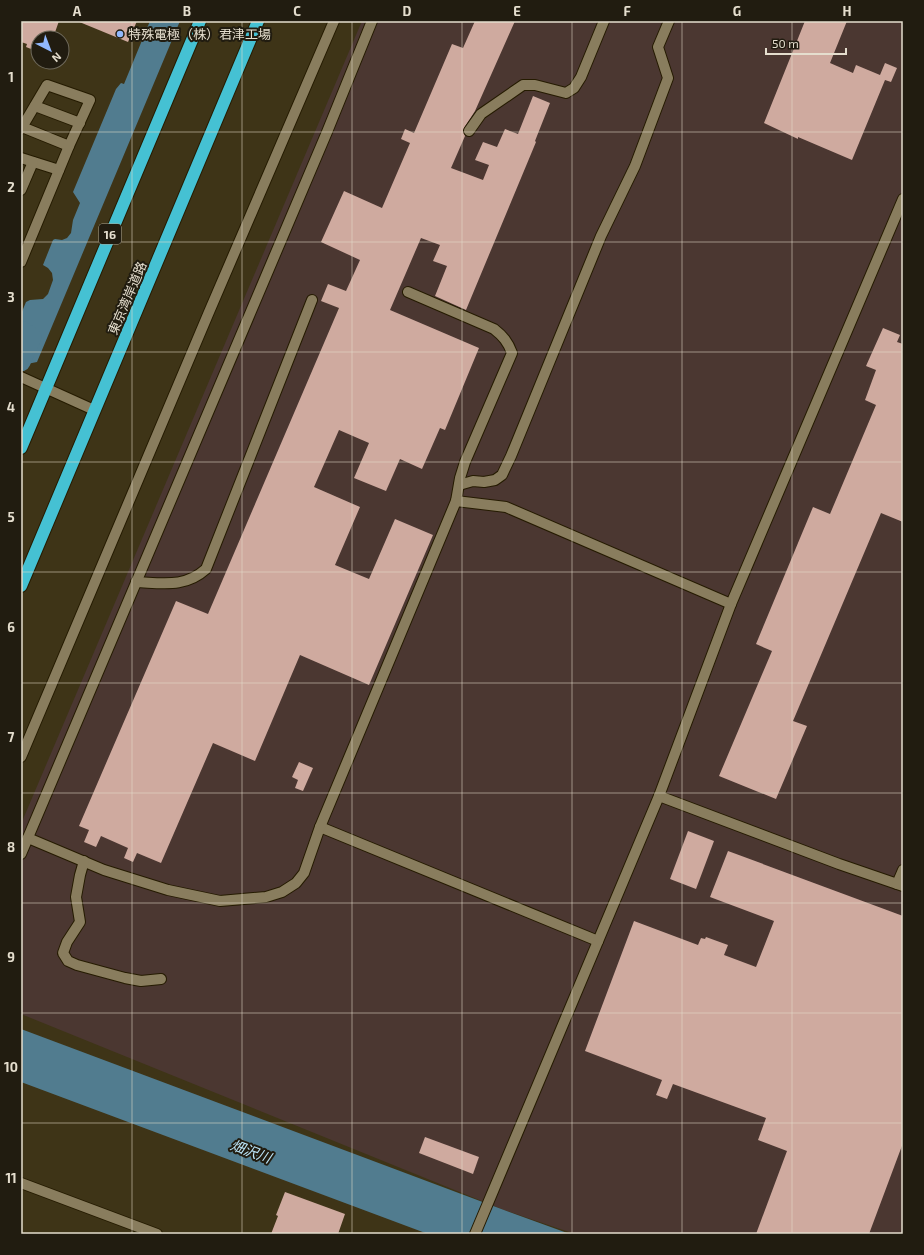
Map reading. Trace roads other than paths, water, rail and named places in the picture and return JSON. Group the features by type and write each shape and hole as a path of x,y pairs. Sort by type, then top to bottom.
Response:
{"highway":[{"name":"16","path":"21,448 41,386 200,21"},
{"name":"東京湾岸道路","path":"21,586 258,21"}],"street":[{"path":"21,757 334,21"},
{"path":"21,854 327,132 372,21"},
{"path":"470,131 481,114 523,85 535,85 566,93 574,88 581,77 604,21"},
{"path":"459,485 473,481 484,482 495,480 502,475 511,456 601,236 635,166 668,78 658,47 669,21"},
{"path":"21,262 69,146 90,100 47,85 22,128 69,146"},
{"path":"35,106 80,123"},
{"path":"21,158 59,170"},
{"path":"21,190 33,162"},
{"path":"475,1234 659,796 731,604 903,199"},
{"path":"28,838 104,870 168,890 220,901 266,897 282,892 296,883 304,873 320,827 456,501 465,462 512,353 504,337 494,329 408,292"},
{"path":"136,582 179,583 200,574 206,569 312,300"},
{"path":"21,377 94,410"},
{"path":"456,501 506,507 731,604"},
{"path":"659,796 839,864 900,885 903,870"},
{"path":"320,827 598,942"},
{"path":"84,861 76,897 80,922 67,942 63,953 68,961 77,965 141,981 161,979"},
{"path":"21,1183 157,1234"}],"water":[{"path":"150,21 180,21 37,362 27,364 21,361 21,314 26,302 30,300 43,299 48,294 53,280 52,273 43,265 53,240 62,240 67,238 71,233 73,220 80,203 73,192 116,89 121,83 124,84"},
{"path":"21,1029 570,1234 428,1234 21,1082"}],"waterway":[{"name":"畑沢川","path":"21,330 32,337 21,362"}],"place":[{"name":"特殊電極（株）君津工場","path":"120,34"}]}
